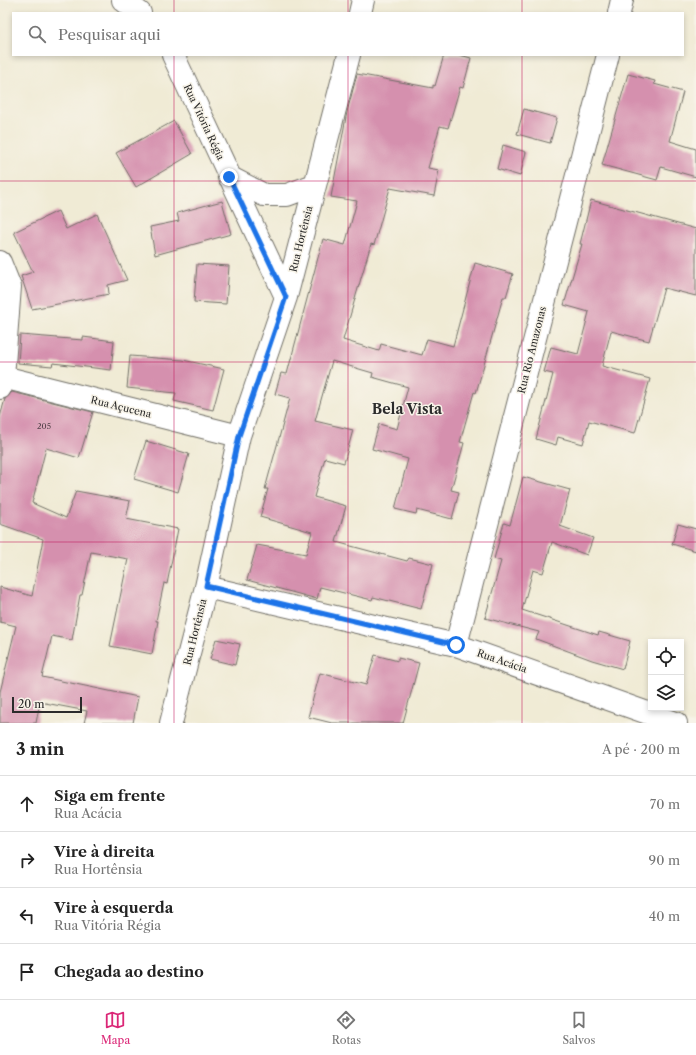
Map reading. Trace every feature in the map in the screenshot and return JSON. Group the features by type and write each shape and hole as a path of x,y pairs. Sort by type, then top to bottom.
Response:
{"street":[{"path":"123,0 139,12"},
{"path":"360,12 363,0"},
{"path":"619,12 622,0"},
{"name":"Rua Vitória Régia","path":"173,56 286,297"},
{"name":"Rua Hortênsia","path":"171,723 206,586 239,436 286,297 348,56"},
{"name":"Rua Rio Amazonas","path":"456,645 608,56"},
{"path":"229,177 264,195 287,195 314,186"},
{"name":"Rua Açucena","path":"0,262 10,286 2,383 239,436"},
{"name":"Rua Acácia","path":"206,586 456,645 676,723"}],"building":[{"path":"444,56 464,56 471,58 463,88 460,87 448,128 440,126 428,168 439,170 434,196 390,188 374,245 371,244 343,340 379,351 381,344 422,355 427,339 453,346 475,263 513,274 506,297 503,297 476,393 474,392 460,442 464,443 451,490 459,492 452,519 417,510 416,514 395,509 408,459 372,449 379,424 397,429 408,387 372,377 373,373 332,361 315,421 353,430 344,463 325,458 314,497 346,506 336,542 407,561 409,558 433,564 421,609 373,597 372,600 320,587 317,599 247,580 257,545 306,554 312,532 260,517 268,489 265,489 290,398 275,394 281,373 287,374 323,239 345,245 357,201 331,197 347,112 357,74 433,88 433,85 435,86"},
{"path":"628,74 655,81 654,84 683,92 670,141 696,149 696,177 661,167 657,180 602,165"},
{"path":"524,109 557,118 550,143 517,134"},
{"path":"174,121 192,154 136,187 116,153"},
{"path":"503,145 526,152 520,176 497,169"},
{"path":"591,200 696,229 696,296 664,288 649,341 611,331 602,366 650,379 635,433 589,421 583,444 558,437 556,445 536,439 553,374 544,372 551,347 578,354 589,312 564,305 582,244 580,244"},
{"path":"222,201 231,234 155,255 150,227 179,221 177,213"},
{"path":"58,211 66,229 97,214 127,280 108,285 109,294 32,309 21,276 33,272 14,232"},
{"path":"197,264 229,266 226,304 194,302"},
{"path":"20,335 83,340 83,337 114,341 111,370 53,363 52,366 18,363"},
{"path":"130,356 183,360 224,369 213,410 174,401 176,393 127,388"},
{"path":"12,392 93,412 79,458 46,448 32,503 66,518 76,491 130,501 126,519 178,529 167,584 164,583 156,621 158,621 152,654 110,646 128,559 91,552 82,595 80,595 72,640 52,636 42,677 138,697 133,723 84,723 87,711 40,702 36,723 0,723 0,692 16,626 0,622 0,587 32,596 43,539 0,524 0,417 5,399"},
{"path":"146,441 189,454 178,492 134,479"},
{"path":"523,477 570,490 560,526 593,538 587,555 552,542 543,573 533,570 522,610 598,635 599,632 630,641 623,669 592,660 536,639 539,632 485,618 501,561 494,559 504,523 510,525"},
{"path":"678,524 696,529 696,551 672,544"},
{"path":"216,639 240,644 235,665 210,659"},
{"path":"375,655 398,661 398,658 419,663 403,723 332,723 308,717 320,673 366,685"}],"district":[{"name":"Bela Vista","path":"407,409"}],"route":[{"path":"229,177 286,297 239,436 206,586 456,645"}]}
